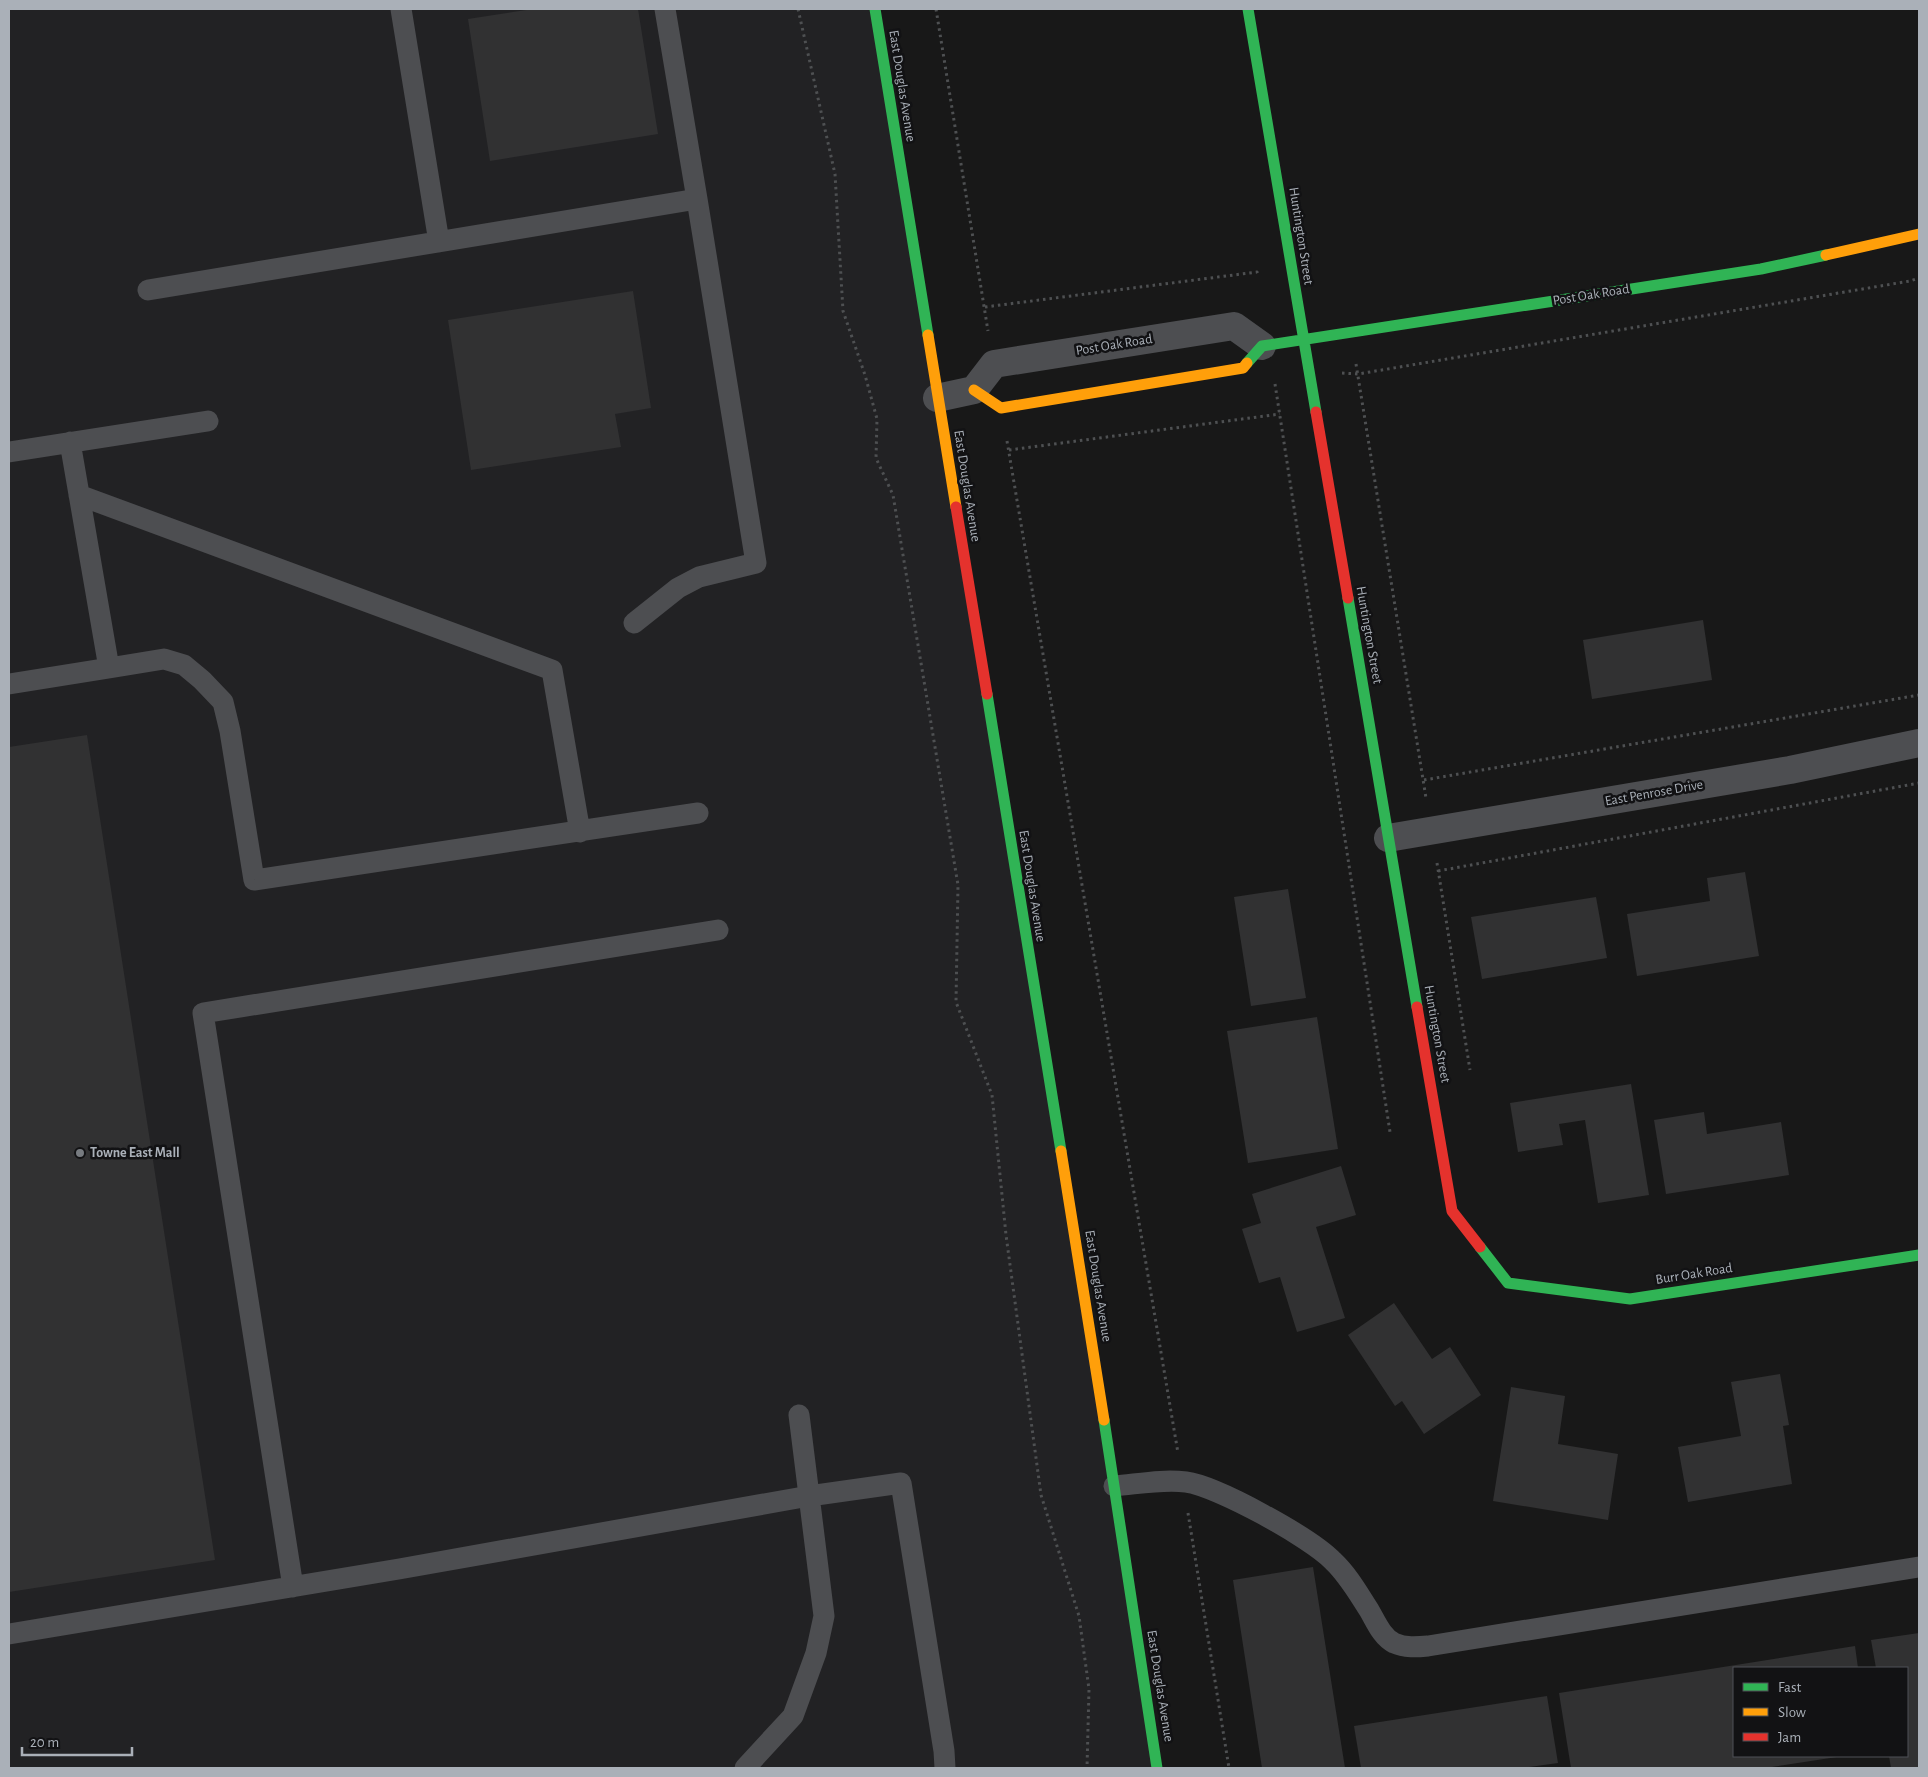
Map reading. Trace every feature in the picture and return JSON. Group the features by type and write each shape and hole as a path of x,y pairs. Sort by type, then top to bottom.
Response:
{"street":[{"name":"East Douglas Avenue","path":"875,9 1114,1486 1157,1768"},
{"name":"Huntington Street","path":"1248,9 1452,1211 1486,1255"},
{"name":"Post Oak Road","path":"994,364 1234,326 1265,346 1761,269 1919,234"},
{"path":"974,390 1001,408 1243,368 1265,346"},
{"path":"937,398 974,390 994,364"},
{"name":"East Penrose Drive","path":"1388,838 1790,770 1919,743"},
{"name":"Burr Oak Road","path":"1486,1255 1508,1283 1630,1299 1919,1255"}],"lane":[{"path":"401,9 439,242"},
{"path":"634,623 678,588 698,577 756,563 665,9"},
{"path":"148,290 697,199"},
{"path":"9,452 208,421"},
{"path":"70,442 109,668"},
{"path":"79,495 552,670 580,832"},
{"path":"9,684 164,659 184,665 202,680 223,702 230,731 254,880 698,813"},
{"path":"293,1587 203,1013 718,930"},
{"path":"745,1768 793,1716 816,1653 824,1616 799,1415"},
{"path":"1114,1486 1155,1482 1183,1482 1204,1486 1222,1493 1320,1548 1344,1572 1381,1631 1396,1644 1411,1647 1428,1646 1919,1567"},
{"path":"9,1634 293,1587 809,1496 901,1483 944,1751 945,1768"}],"path":[{"path":"798,9 835,174 843,310 865,375 877,419 876,458 893,495 958,886 956,1002 992,1095 1006,1235 1041,1495 1079,1616 1089,1689 1087,1768"},
{"path":"936,9 994,364"},
{"path":"985,307 1257,272 1259,281"},
{"path":"1008,450 1279,414 1341,373 1358,374 1919,278"},
{"path":"1265,346 1279,414 1390,1132"},
{"path":"1356,361 1470,1070"},
{"path":"1001,408 1183,1482 1229,1768"},
{"path":"1424,780 1919,696"},
{"path":"1438,871 1919,784"}],"shaded area":[{"path":"9,9 874,9 1161,1768 9,1768"}],"building":[{"path":"533,9 638,9 658,134 490,161 468,19"},
{"path":"633,291 651,408 615,414 621,447 471,470 448,320"},
{"path":"1703,620 1712,680 1592,699 1583,640"},
{"name":"Towne East Mall","path":"87,735 215,1560 9,1592 9,747"},
{"path":"1745,872 1759,956 1637,976 1627,914 1710,901 1707,878"},
{"path":"1288,889 1306,998 1251,1006 1234,897"},
{"path":"1596,897 1607,958 1482,979 1471,917"},
{"path":"1317,1017 1338,1149 1248,1163 1227,1031"},
{"path":"1631,1084 1649,1195 1598,1203 1585,1120 1559,1124 1563,1145 1518,1152 1510,1103"},
{"path":"1704,1112 1707,1134 1781,1122 1789,1175 1666,1194 1654,1120"},
{"path":"1341,1166 1356,1215 1316,1227 1345,1318 1297,1332 1280,1277 1259,1283 1242,1229 1261,1223 1252,1194"},
{"path":"1394,1303 1432,1359 1450,1347 1481,1395 1424,1434 1402,1401 1395,1406 1348,1335"},
{"path":"1780,1374 1789,1425 1783,1426 1792,1484 1688,1502 1678,1447 1741,1436 1731,1382"},
{"path":"1511,1387 1565,1396 1558,1444 1618,1454 1608,1520 1493,1501"},
{"path":"1313,1567 1345,1768 1262,1768 1233,1580"},
{"path":"1919,1633 1919,1768 1891,1768 1889,1757 1908,1757 1908,1667 1876,1667 1871,1640"},
{"path":"1855,1646 1858,1667 1733,1667 1733,1757 1837,1757 1765,1768 1571,1768 1559,1693"},
{"path":"1547,1696 1558,1763 1523,1768 1361,1768 1354,1726"}],"traffic: fast":[{"path":"875,9 928,335"},
{"path":"1248,9 1316,412"},
{"path":"1247,363 1262,346 1761,269 1826,255"},
{"path":"1348,598 1417,1007"},
{"path":"987,694 1061,1151"},
{"path":"1480,1247 1508,1283 1630,1299 1919,1255"},
{"path":"1104,1420 1157,1768"}],"traffic: slow":[{"path":"1826,255 1919,234"},
{"path":"928,335 956,507"},
{"path":"974,390 1001,408 1243,368 1247,363"},
{"path":"1061,1151 1104,1420"}],"traffic: jam":[{"path":"1316,412 1348,598"},
{"path":"956,507 987,694"},
{"path":"1417,1007 1452,1211 1480,1247"}],"place":[{"name":"Towne East Mall","path":"80,1153"}]}
